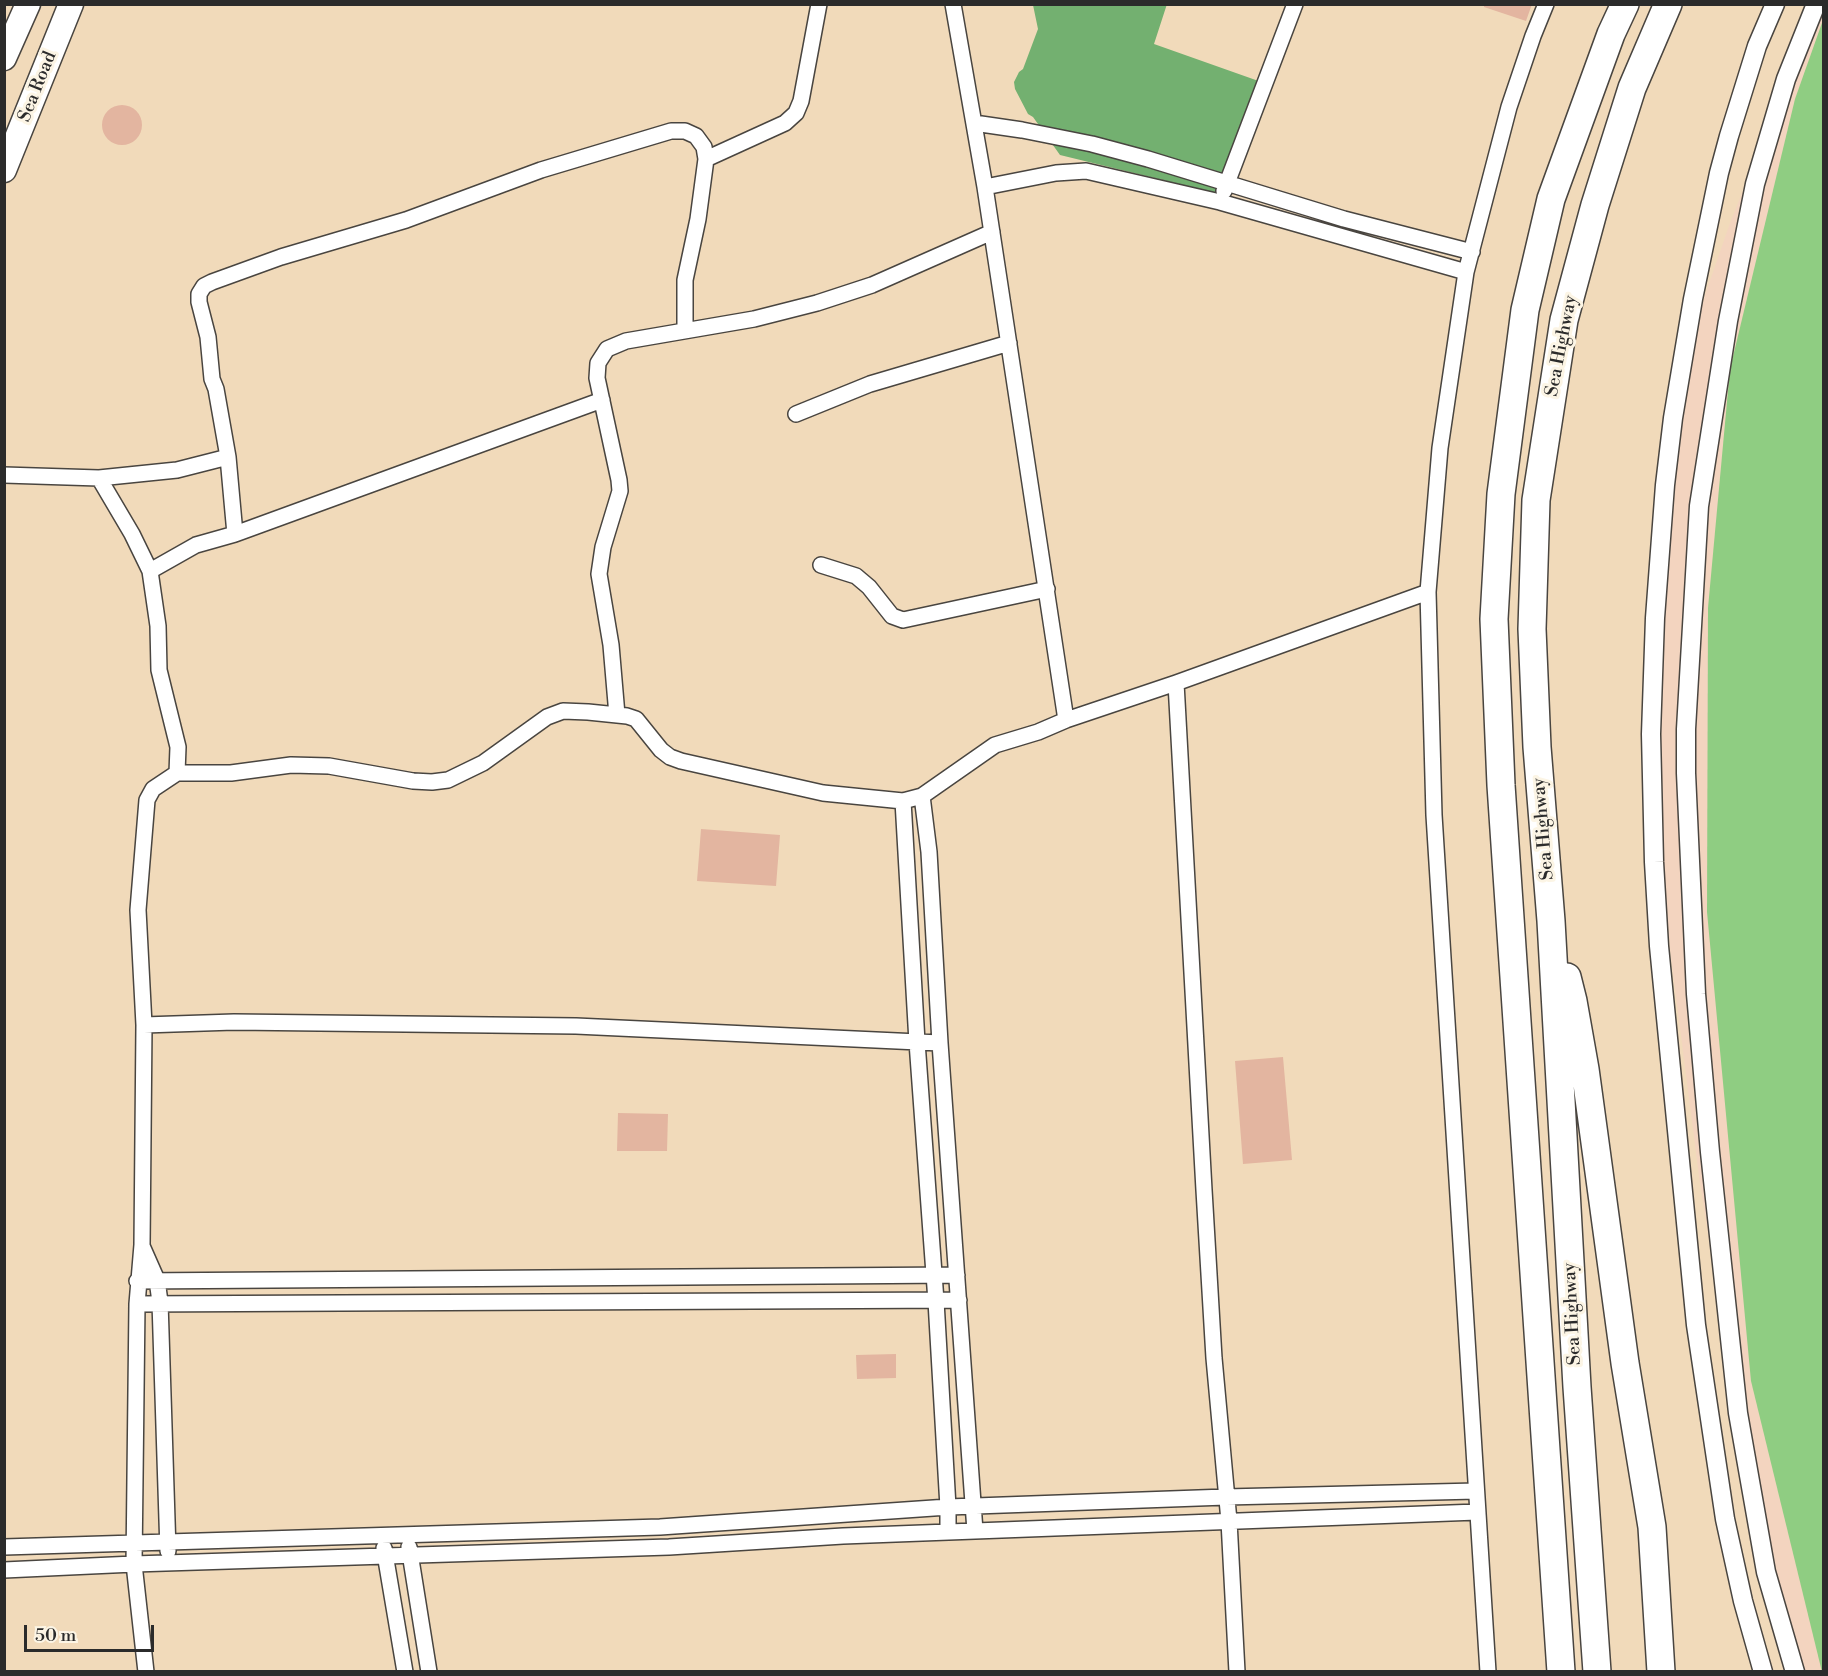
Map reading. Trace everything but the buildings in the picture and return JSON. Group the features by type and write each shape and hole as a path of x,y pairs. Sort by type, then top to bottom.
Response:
{"highway":[{"path":"4,58 28,4"},
{"path":"35,4 68,13"},
{"name":"Sea Highway","path":"1561,1671 1502,797 1494,619 1501,494 1525,310 1551,199 1611,34 1625,4"},
{"name":"Sea Highway","path":"1597,1671 1576,1375 1551,921 1537,747 1532,629 1536,500 1564,320 1588,228 1632,88 1668,4"},
{"name":"Sea Road","path":"4,170 68,13"},
{"path":"1551,921 1574,1001 1586,1069 1625,1363 1652,1527 1662,1671"}],"street":[{"path":"706,159 785,123 796,113 801,101 819,4"},
{"path":"953,4 992,232 1066,720"},
{"path":"1220,202 1295,4"},
{"path":"1488,1671 1434,826 1428,592 1440,448 1466,272 1509,106 1546,4"},
{"path":"1762,1671 1725,1520 1696,1325 1659,946 1651,734 1655,618 1672,418 1719,173 1757,45 1775,4"},
{"path":"1795,1671 1766,1572 1738,1413 1710,1152 1696,994 1686,751 1700,506 1728,321 1755,184 1786,79 1816,4"},
{"path":"974,123 1092,144 1344,219 1472,252"},
{"path":"235,534 228,458 212,379 208,337 199,302 199,294 204,286 281,257 406,220 541,170 671,131 685,131 696,136 704,147 706,159 700,208 685,280 685,330"},
{"path":"985,188 1056,173 1086,171 1220,202 1466,272"},
{"path":"617,715 611,645 599,574 601,555 620,491 620,480 597,378 598,363 607,349 626,340 754,319 817,303 872,285 992,232"},
{"path":"796,414 870,384 1009,343"},
{"path":"150,571 196,545 235,534 602,400"},
{"path":"4,475 99,478 177,470 228,458"},
{"path":"99,478 132,534 150,571 158,626 159,670 178,747 177,773"},
{"path":"821,565 856,576 869,587 892,616 903,620 1047,589"},
{"path":"146,1671 134,1564 137,1281 142,1245 144,1025 138,910 147,801 153,789 177,773 215,775 291,765 329,766 413,781 448,780 467,772 547,717 563,711 636,718 661,750 670,757 681,760 824,793 903,801 922,796 995,745 1038,732 1066,720 1428,592"},
{"path":"1176,683 1214,1358 1229,1521 1237,1671"},
{"path":"922,796 929,852 940,1043 975,1531"},
{"path":"903,801 917,1042 936,1301 948,1532"},
{"path":"144,1025 234,1022 576,1026 940,1043"},
{"path":"142,1245 158,1280 160,1302 168,1563"},
{"path":"137,1281 934,1277 957,1275"},
{"path":"137,1304 160,1302 959,1300"},
{"path":"4,1547 660,1527 948,1507 1476,1491"},
{"path":"4,1570 669,1548 783,1539 1477,1512"},
{"path":"408,1535 429,1671"},
{"path":"383,1536 405,1671"}],"shaded area":[{"path":"1823,4 1824,1671 1790,1672 1728,1362 1699,1176 1671,958 1651,734 1684,366 1730,223"}],"green space":[{"path":"1167,4 1154,44 1267,84 1228,196 1060,155 1033,117 1028,114 1015,89 1014,82 1023,69 1038,29 1033,5"},
{"path":"1823,20 1824,1671 1822,1672 1751,1381 1707,912 1708,608 1730,369 1795,99"}]}
